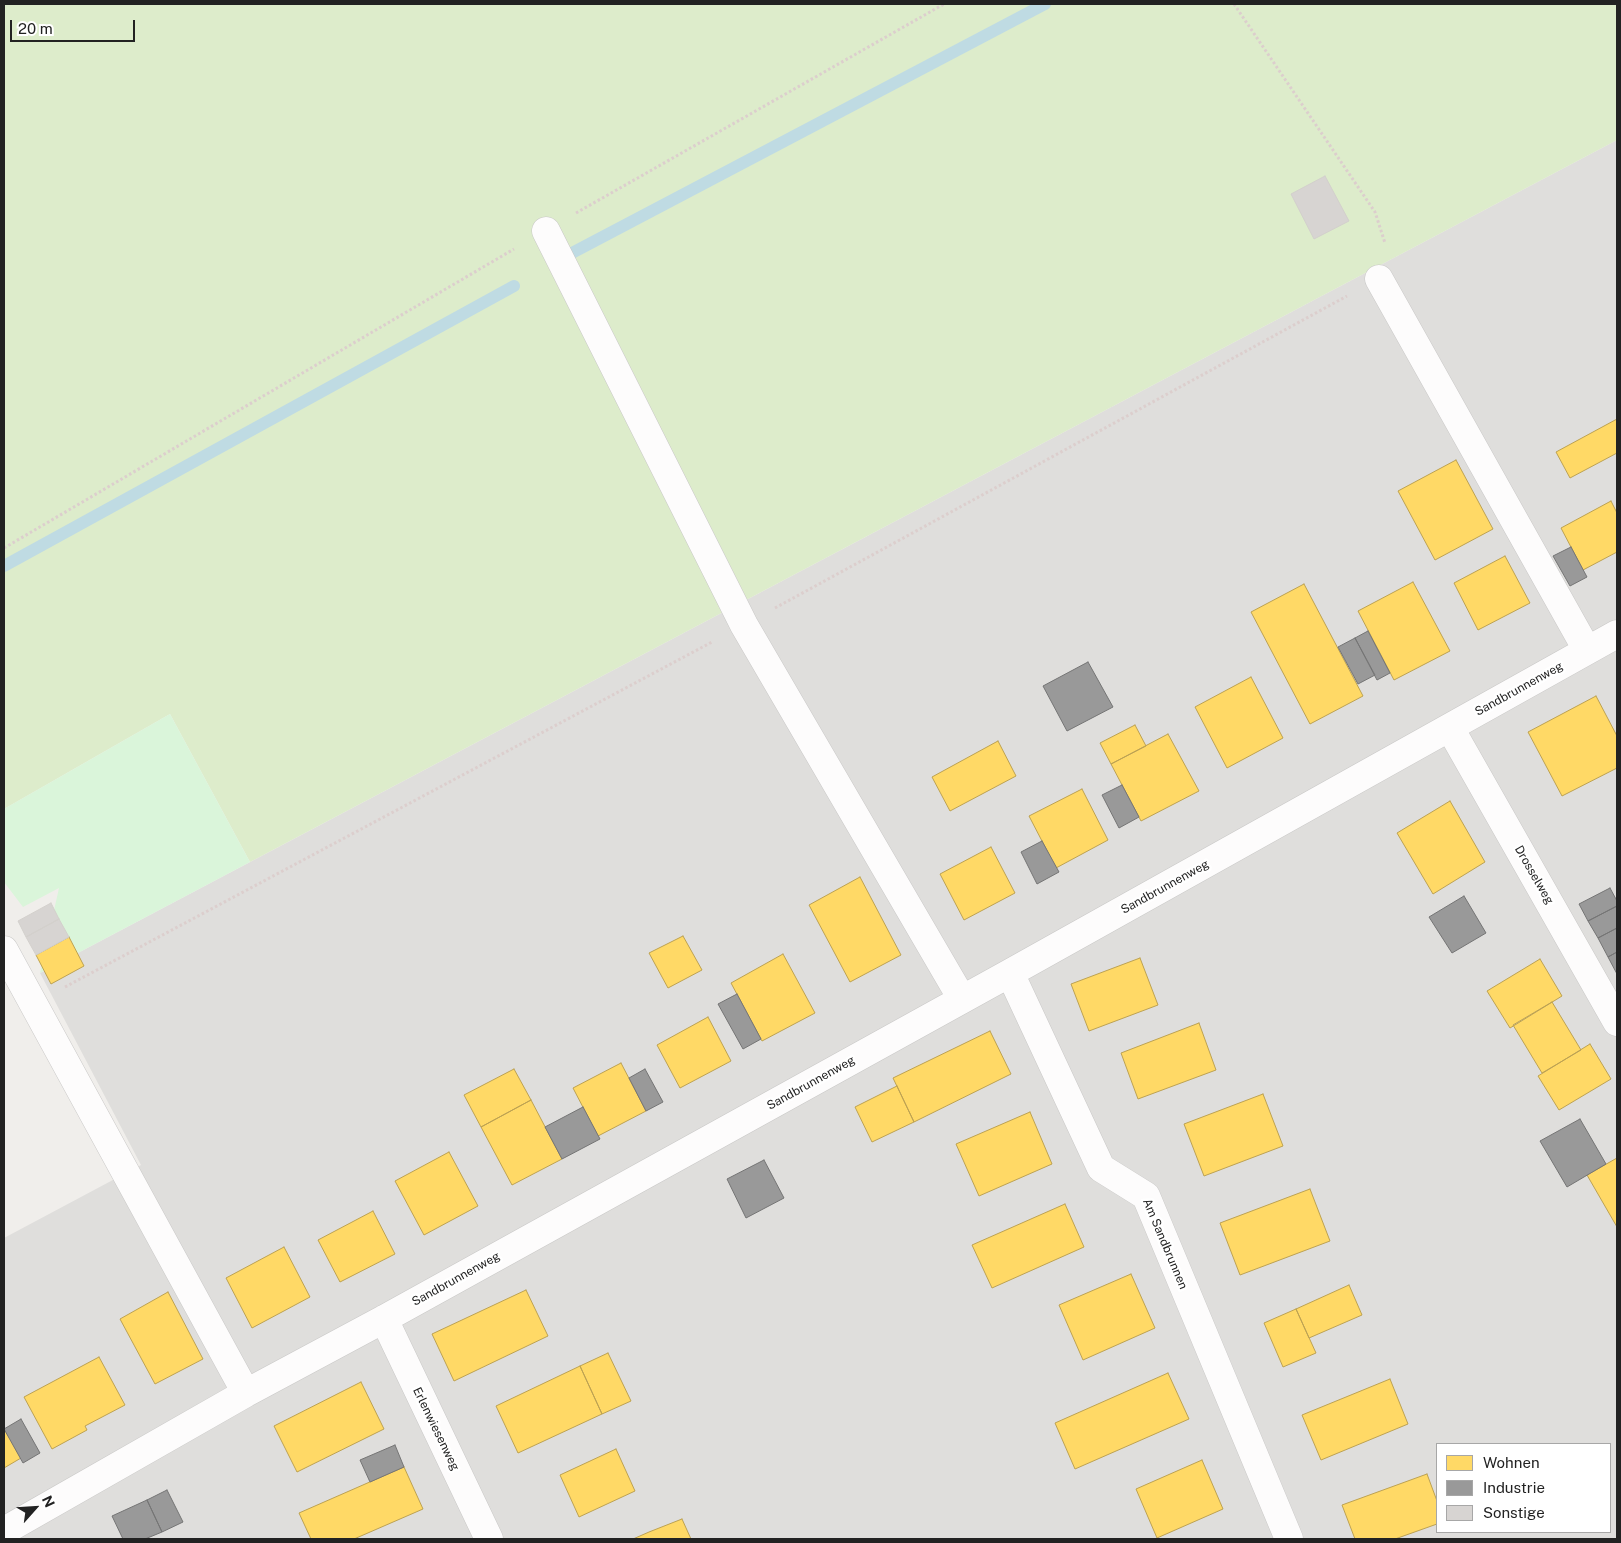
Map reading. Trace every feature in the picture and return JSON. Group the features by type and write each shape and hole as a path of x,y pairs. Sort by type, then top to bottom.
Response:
{"street":[{"path":"546,231 744,625 962,999"},
{"path":"1380,278 1587,650"},
{"name":"Sandbrunnenweg","path":"4,1531 246,1393 384,1319 1010,973 1617,634"},
{"name":"Drosselweg","path":"1450,728 1617,1022"},
{"path":"4,950 32,1005 246,1393"},
{"name":"Am Sandbrunnen","path":"1010,973 1101,1168 1146,1196 1289,1539"},
{"name":"Erlenwiesenweg","path":"384,1319 489,1539"}],"path":[{"path":"4,548 546,231 944,4"},
{"path":"32,1005 744,625 1380,278 1386,261 1384,239 1376,212 1234,4"}],"shaded area":[{"path":"1617,140 1617,1539 4,1539 4,1238 141,1165 40,973"}],"green space":[{"path":"4,4 1617,4 1617,140 250,862 170,714 4,809"},
{"path":"170,714 250,862 40,973 59,888 23,907 4,882 4,809"}],"building: Wohnen":[{"path":"1617,419 1617,453 1570,478 1556,452"},
{"path":"1456,460 1493,529 1435,560 1398,491"},
{"path":"1611,501 1617,513 1617,552 1583,570 1561,528"},
{"path":"1505,556 1530,603 1478,630 1454,583"},
{"path":"1413,582 1450,651 1394,680 1358,611"},
{"path":"1304,584 1363,696 1310,724 1251,612"},
{"path":"1251,677 1283,738 1227,768 1195,707"},
{"path":"1596,696 1617,736 1617,768 1562,796 1528,732"},
{"path":"1135,725 1146,746 1111,764 1100,743"},
{"path":"1168,734 1199,791 1141,821 1111,764"},
{"path":"998,741 1016,776 950,811 932,777"},
{"path":"1082,789 1108,840 1056,868 1029,816"},
{"path":"1450,801 1485,862 1433,894 1397,833"},
{"path":"991,847 1015,893 964,920 940,874"},
{"path":"860,877 901,955 850,982 809,905"},
{"path":"683,936 702,970 668,988 649,953"},
{"path":"69,937 84,966 51,984 36,955"},
{"path":"783,954 815,1013 762,1041 731,983"},
{"path":"1140,958 1158,1005 1089,1031 1071,984"},
{"path":"1540,959 1562,996 1510,1028 1487,991"},
{"path":"1552,1002 1581,1050 1542,1073 1513,1025"},
{"path":"708,1017 731,1061 680,1088 657,1045"},
{"path":"1199,1023 1216,1070 1138,1099 1121,1053"},
{"path":"990,1031 1011,1074 914,1122 893,1078"},
{"path":"1590,1044 1611,1079 1559,1110 1538,1076"},
{"path":"621,1063 646,1111 598,1136 573,1088"},
{"path":"514,1069 531,1100 481,1127 464,1095"},
{"path":"897,1086 914,1122 872,1142 855,1107"},
{"path":"1263,1094 1283,1146 1204,1176 1184,1124"},
{"path":"531,1100 562,1159 512,1185 481,1127"},
{"path":"1030,1112 1052,1164 979,1196 956,1144"},
{"path":"449,1152 478,1206 424,1235 395,1181"},
{"path":"1617,1158 1617,1227 1587,1175"},
{"path":"1310,1189 1330,1241 1240,1275 1220,1223"},
{"path":"1065,1204 1084,1247 992,1288 972,1245"},
{"path":"373,1211 395,1254 340,1282 318,1240"},
{"path":"284,1247 310,1297 252,1328 226,1278"},
{"path":"1131,1274 1155,1328 1083,1360 1059,1305"},
{"path":"1349,1285 1362,1315 1309,1338 1296,1309"},
{"path":"526,1290 548,1336 454,1381 432,1334"},
{"path":"168,1292 203,1359 155,1384 120,1319"},
{"path":"1296,1309 1316,1353 1283,1367 1264,1323"},
{"path":"608,1353 631,1401 602,1414 580,1366"},
{"path":"99,1357 125,1405 85,1426 87,1430 52,1449 24,1397"},
{"path":"580,1366 602,1414 518,1453 496,1406"},
{"path":"1168,1373 1189,1419 1075,1469 1055,1423"},
{"path":"1390,1379 1408,1424 1321,1460 1302,1415"},
{"path":"361,1382 384,1429 297,1472 274,1426"},
{"path":"4,1428 21,1458 4,1468"},
{"path":"616,1449 635,1491 579,1517 560,1475"},
{"path":"1202,1460 1223,1509 1157,1538 1136,1489"},
{"path":"404,1467 423,1509 354,1539 311,1539 299,1513"},
{"path":"1427,1474 1436,1498 1436,1524 1395,1539 1355,1539 1342,1505"},
{"path":"682,1519 691,1539 633,1539 649,1532"}],"building: Industrie":[{"path":"1571,547 1587,577 1570,586 1553,556"},
{"path":"1368,631 1390,673 1377,680 1355,638"},
{"path":"1355,638 1375,675 1358,684 1338,647"},
{"path":"1088,662 1113,707 1067,731 1043,686"},
{"path":"1122,785 1139,817 1119,828 1102,795"},
{"path":"1042,841 1059,872 1037,884 1021,852"},
{"path":"1610,888 1617,901 1617,906 1588,921 1579,904"},
{"path":"1464,896 1486,933 1452,953 1429,917"},
{"path":"1617,906 1617,928 1598,938 1588,921"},
{"path":"1617,928 1617,952 1608,957 1598,938"},
{"path":"1617,952 1617,974 1608,957"},
{"path":"737,994 761,1039 743,1049 718,1004"},
{"path":"645,1069 663,1102 646,1111 629,1078"},
{"path":"583,1107 600,1139 562,1159 545,1127"},
{"path":"1580,1119 1606,1164 1567,1187 1540,1141"},
{"path":"764,1160 784,1198 746,1218 727,1179"},
{"path":"21,1419 40,1453 23,1463 4,1429"},
{"path":"395,1445 404,1467 370,1482 360,1460"},
{"path":"167,1490 183,1522 162,1532 147,1500"},
{"path":"147,1500 162,1532 145,1539 123,1539 112,1516"}],"building: Sonstige":[{"path":"1325,176 1349,221 1314,239 1291,194"},
{"path":"51,903 59,919 26,937 18,921"},
{"path":"59,919 69,937 36,955 26,937"}],"waterway":[{"path":"570,254 1045,4"},
{"path":"4,566 514,286"}]}
